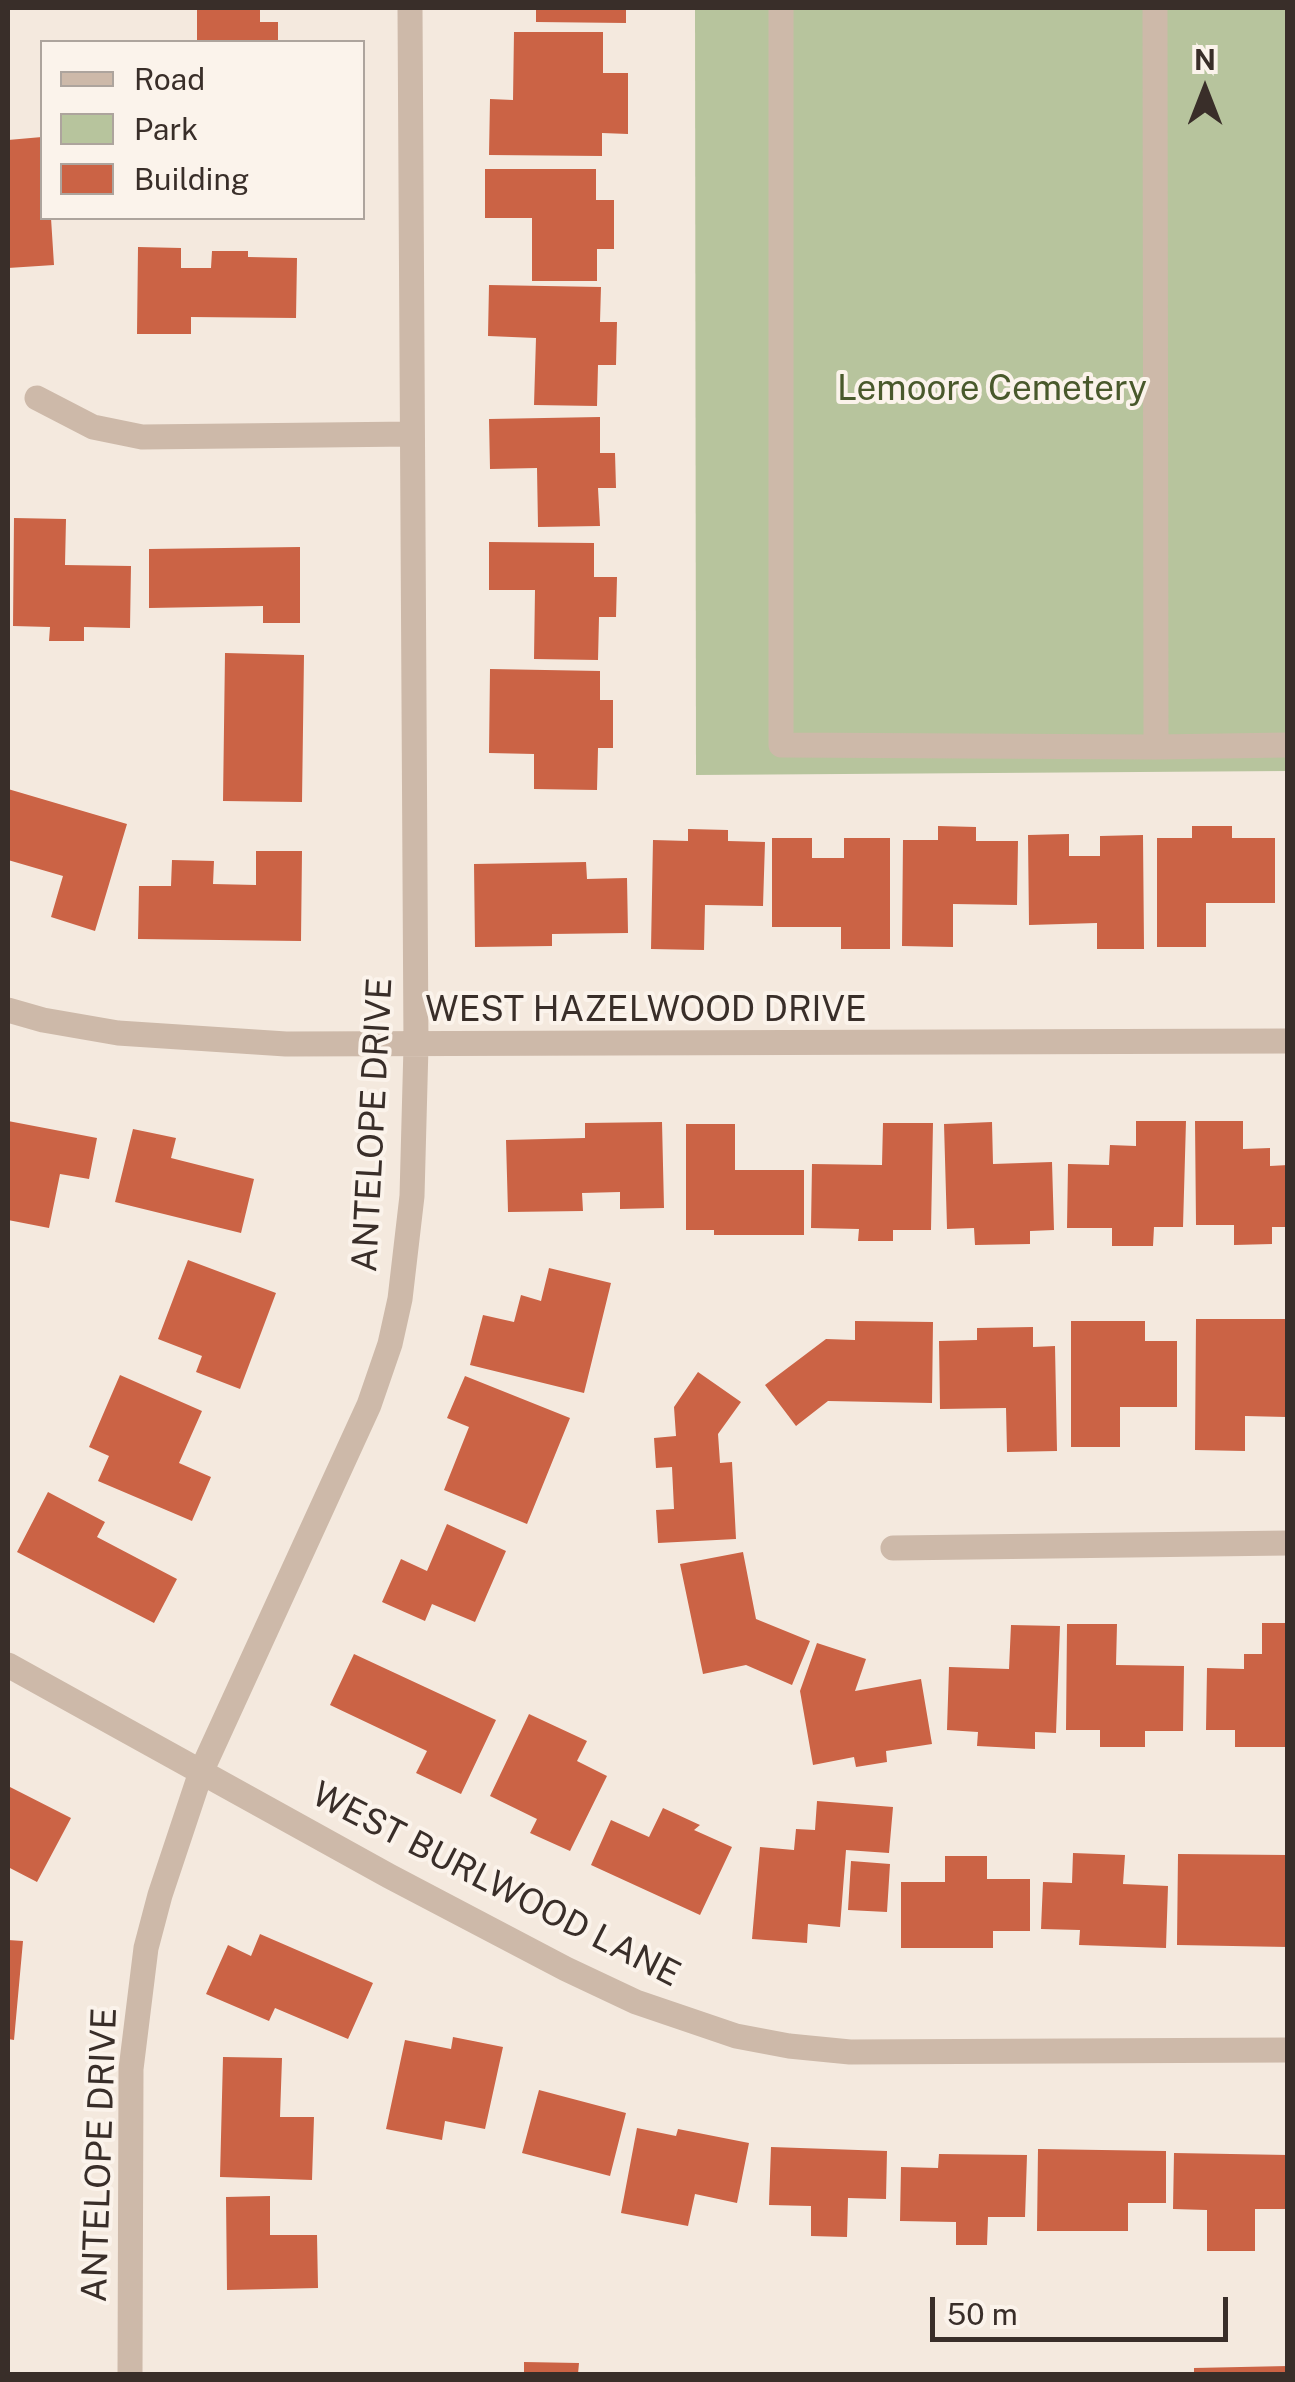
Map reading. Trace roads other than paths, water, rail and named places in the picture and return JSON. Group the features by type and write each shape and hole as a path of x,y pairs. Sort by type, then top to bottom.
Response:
{"street":[{"name":"ANTELOPE DRIVE","path":"130,2374 129,2126 137,2009 146,1948 201,1772 369,1405 390,1344 400,1299 412,1196 416,1046 410,8"},
{"path":"781,8 781,745 1288,746"},
{"path":"1155,8 1156,747"},
{"path":"36,398 93,427 142,437 412,434"},
{"name":"WEST HAZELWOOD DRIVE","path":"8,1010 118,1033 286,1044 1288,1041"},
{"path":"893,1548 1288,1543"},
{"name":"WEST BURLWOOD LANE","path":"8,1665 566,1968 636,2002 736,2036 850,2052 1288,2050"}],"park label":[{"name":"Lemoore Cemetery","path":"992,389"}]}
